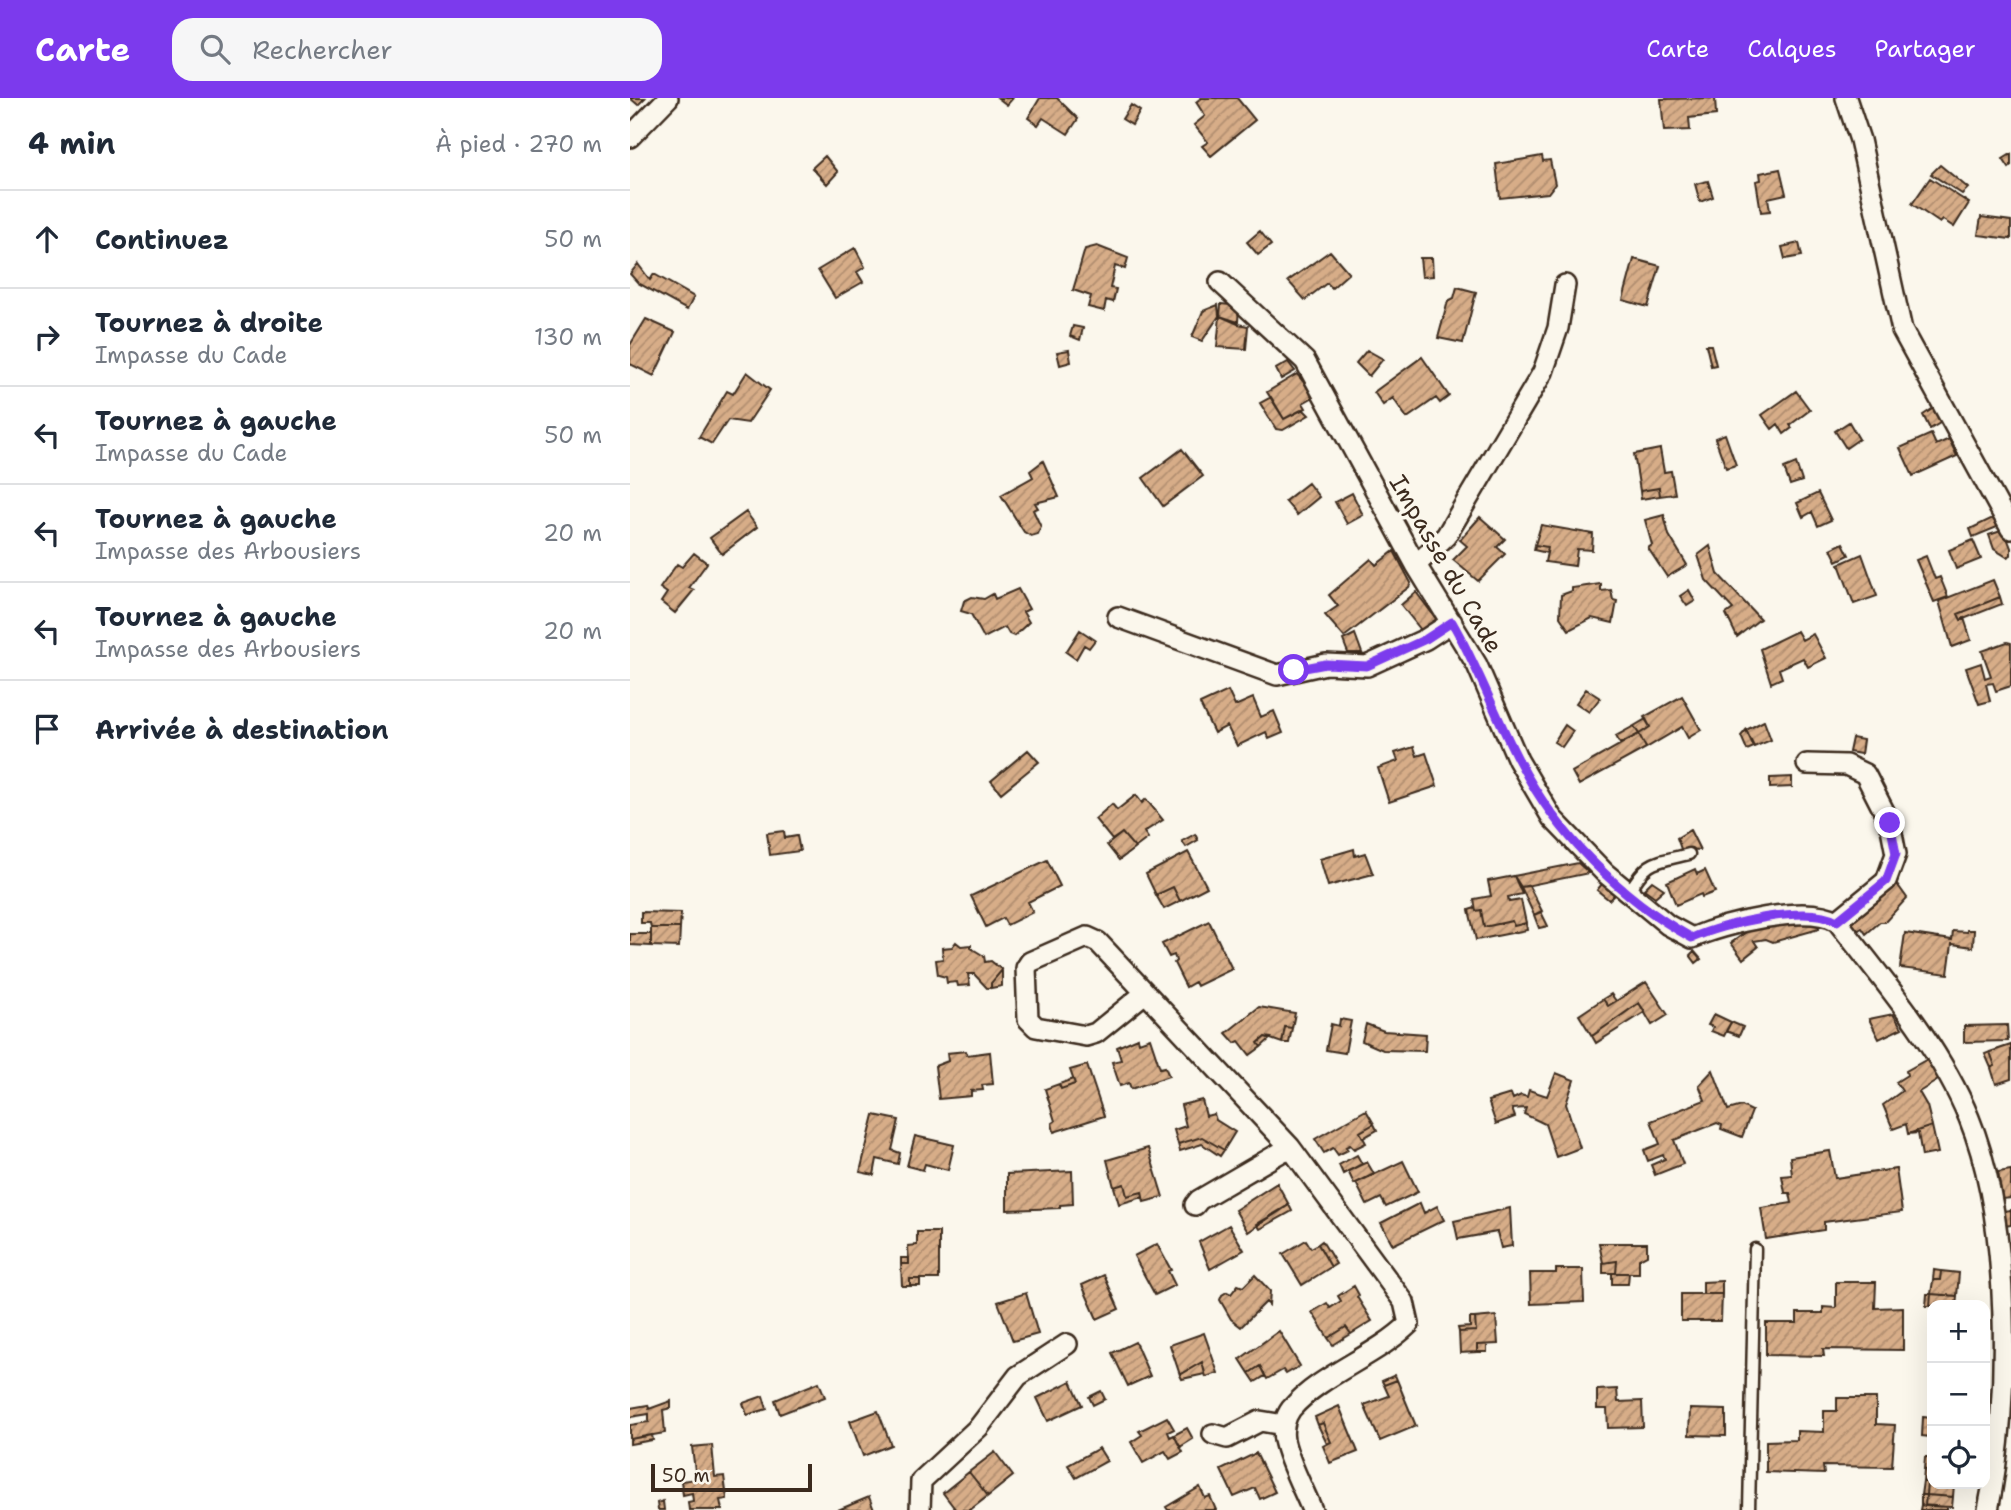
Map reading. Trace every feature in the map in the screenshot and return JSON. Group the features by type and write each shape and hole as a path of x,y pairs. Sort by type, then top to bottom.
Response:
{"street":[{"path":"630,137 668,98"},
{"path":"1846,98 1860,140 1902,330 2011,529"},
{"name":"Impasse du Cade","path":"1220,282 1305,361 1416,565 1477,665 1518,760 1552,818 1605,873 1668,925 1692,938 1751,921 1804,913 1828,915 1837,921"},
{"path":"1416,565 1446,536 1543,372 1558,328 1564,285"},
{"path":"1118,617 1277,675 1326,664 1367,666 1426,639 1452,622"},
{"path":"1807,764 1846,765 1865,774 1892,834 1896,854 1886,881 1837,921 1931,1044 1969,1118 1992,1185 2001,1258 2002,1392 1999,1453 1988,1510"},
{"path":"1144,993 1096,1033 1086,1036 1036,1027 1028,1019 1026,968 1030,962 1087,937 1098,942 1290,1147 1404,1302 1409,1324 1392,1341 1305,1395 1289,1411 1284,1425 1284,1440 1312,1510"},
{"path":"1195,1205 1199,1199 1290,1147"},
{"path":"920,1510 921,1481 979,1427 1018,1376 1067,1344"},
{"path":"1213,1434 1227,1438 1260,1421 1284,1425"}],"lane":[{"path":"1629,892 1649,864 1689,854"},
{"path":"1749,1510 1755,1249"}],"building":[{"path":"630,98 645,98 638,105"},
{"path":"998,98 1013,98 1007,105"},
{"path":"1040,98 1057,98 1078,119 1068,134 1043,118 1038,125 1028,118"},
{"path":"1201,98 1237,98 1255,120 1211,156 1202,146 1208,142 1194,125 1205,116 1196,102"},
{"path":"1715,98 1716,115 1689,118 1690,130 1664,131 1661,99"},
{"path":"1131,105 1140,111 1132,125 1122,119"},
{"path":"2011,154 2011,166 2009,168 2003,159"},
{"path":"825,156 838,172 827,184 812,168"},
{"path":"1542,156 1543,161 1550,160 1555,184 1548,193 1500,198 1496,164"},
{"path":"1940,165 1968,188 1962,194 1931,174"},
{"path":"1780,169 1786,194 1768,198 1770,211 1761,212 1756,181 1761,180 1760,173"},
{"path":"1930,178 1969,203 1954,227 1943,220 1940,223 1912,204"},
{"path":"1708,181 1713,197 1700,202 1695,184"},
{"path":"1981,217 2011,221 2011,239 1978,235"},
{"path":"1260,231 1271,245 1258,255 1247,242"},
{"path":"1799,243 1802,256 1785,259 1782,247"},
{"path":"1097,246 1128,258 1125,269 1115,266 1110,288 1116,289 1113,302 1106,300 1104,311 1088,307 1091,296 1073,290 1085,249"},
{"path":"855,248 865,267 857,272 863,282 835,298 818,270"},
{"path":"1330,251 1349,273 1332,288 1327,283 1305,300 1288,281"},
{"path":"1420,258 1432,258 1433,276 1422,277"},
{"path":"1634,259 1660,266 1648,307 1623,300"},
{"path":"638,264 650,280 654,274 694,297 687,310 638,283 630,274"},
{"path":"1457,287 1476,292 1463,343 1438,338 1448,301 1454,298"},
{"path":"1221,304 1239,306 1238,322 1220,316"},
{"path":"1218,305 1219,316 1202,341 1192,337 1203,311"},
{"path":"1220,316 1248,326 1246,349 1217,347"},
{"path":"646,319 675,332 654,376 630,364 630,345"},
{"path":"1073,326 1083,328 1080,340 1070,336"},
{"path":"1706,345 1711,345 1716,365 1711,366"},
{"path":"1069,350 1071,362 1060,365 1057,352"},
{"path":"1367,350 1383,359 1369,376 1356,363"},
{"path":"1422,357 1449,396 1440,403 1436,398 1407,418 1393,398 1383,405 1374,392"},
{"path":"1288,362 1295,371 1281,379 1276,369"},
{"path":"747,372 770,390 748,423 728,420 712,444 699,437 727,391 733,394"},
{"path":"1297,374 1315,396 1303,403 1306,408 1284,419 1267,392"},
{"path":"1796,391 1810,410 1790,425 1792,428 1784,434 1778,424 1772,429 1762,415"},
{"path":"1271,397 1284,419 1303,409 1309,415 1283,430 1276,429 1260,403"},
{"path":"1937,406 1945,420 1930,429 1923,415"},
{"path":"1849,422 1859,439 1846,448 1835,431"},
{"path":"1725,434 1736,465 1726,468 1715,438"},
{"path":"1931,434 1936,445 1949,439 1957,456 1913,476 1900,448"},
{"path":"1182,449 1203,476 1163,506 1143,478"},
{"path":"1660,449 1664,472 1671,471 1675,494 1660,496 1659,488 1640,491 1634,454"},
{"path":"1043,461 1059,497 1035,503 1038,508 1033,510 1041,527 1038,534 1031,536 1024,532 1001,495 1033,477 1030,471"},
{"path":"1796,463 1802,481 1790,485 1784,468"},
{"path":"1308,483 1319,497 1297,515 1285,501"},
{"path":"1659,488 1660,496 1641,499 1640,491"},
{"path":"1352,493 1363,515 1347,524 1335,502"},
{"path":"1818,493 1831,520 1818,526 1812,512 1803,517 1797,503"},
{"path":"746,512 757,527 722,554 710,538"},
{"path":"1664,515 1669,535 1687,565 1667,577 1648,548 1652,545 1645,520"},
{"path":"1997,516 2002,525 1973,537 1970,529"},
{"path":"1480,517 1505,539 1497,547 1505,554 1478,581 1453,560 1467,546 1460,540"},
{"path":"1541,525 1593,534 1592,550 1577,549 1575,566 1545,562 1548,547 1535,545"},
{"path":"2004,530 2011,548 2011,555 2007,557 1994,549 1989,535"},
{"path":"1973,540 1981,559 1956,569 1949,550"},
{"path":"1843,543 1849,555 1837,561 1831,549"},
{"path":"1535,545 1548,547 1547,553 1534,550"},
{"path":"1710,546 1718,574 1760,619 1737,637 1726,614 1733,609 1706,580 1698,555"},
{"path":"1394,551 1411,583 1409,587 1344,637 1325,615 1338,606 1329,595 1371,559 1376,565"},
{"path":"694,553 707,563 689,588 694,590 675,613 661,602 667,593 660,588 677,564 682,567"},
{"path":"1862,554 1877,596 1854,604 1839,564"},
{"path":"1926,556 1935,579 1940,577 1948,597 1934,602 1916,560"},
{"path":"1993,580 2000,597 1958,614 1961,620 1964,618 1971,640 1952,647 1939,601"},
{"path":"1601,584 1601,591 1611,590 1613,600 1617,601 1613,623 1592,618 1569,630 1560,617 1561,595 1572,591 1572,588"},
{"path":"1018,589 1029,609 1023,612 1029,622 1014,636 1009,634 1005,627 984,638 971,614 961,611 964,601 972,597 984,599 993,594 995,599"},
{"path":"1689,590 1695,601 1687,606 1680,596"},
{"path":"1416,592 1440,624 1425,635 1401,605"},
{"path":"2000,597 2002,604 1961,620 1958,614"},
{"path":"1080,630 1095,640 1089,648 1084,645 1076,659 1066,652"},
{"path":"1797,631 1802,640 1813,634 1826,658 1808,667 1803,658 1779,669 1782,678 1771,683 1760,649"},
{"path":"1355,634 1362,653 1348,653 1343,640"},
{"path":"2011,643 2011,686 1996,691 1993,683 1986,684 1990,701 1979,704 1966,668 1981,663 1985,678 1991,676 1982,651"},
{"path":"1586,689 1600,698 1589,712 1576,703"},
{"path":"1228,691 1235,706 1253,698 1261,717 1274,711 1283,733 1269,739 1266,732 1237,746 1227,726 1214,733 1200,704"},
{"path":"1682,696 1701,730 1688,738 1682,727 1646,748 1639,734 1650,727 1644,717"},
{"path":"1646,719 1650,727 1639,734 1634,726"},
{"path":"1764,721 1771,740 1754,747 1746,730"},
{"path":"1565,725 1573,731 1562,747 1554,742"},
{"path":"1634,726 1639,734 1620,744 1616,736"},
{"path":"1746,730 1754,747 1747,750 1741,736"},
{"path":"1639,734 1646,748 1579,785 1572,772"},
{"path":"1852,738 1863,740 1861,754 1849,752"},
{"path":"1414,747 1417,756 1426,753 1437,786 1389,802 1378,768 1398,761 1395,753"},
{"path":"1028,750 1039,762 1001,793 991,781"},
{"path":"1792,777 1792,787 1770,788 1770,778"},
{"path":"1136,795 1142,803 1146,799 1163,820 1144,832 1148,838 1135,848 1122,833 1112,840 1095,819 1112,804 1117,810"},
{"path":"1690,830 1700,850 1681,849 1677,838"},
{"path":"784,831 785,838 797,836 800,851 770,855 767,833"},
{"path":"1122,833 1135,848 1119,860 1107,845"},
{"path":"1195,834 1198,840 1186,847 1182,841"},
{"path":"1354,849 1355,856 1365,853 1373,874 1328,886 1320,859"},
{"path":"1188,852 1207,887 1180,901 1173,887 1156,895 1146,874"},
{"path":"1047,860 1060,886 1028,902 1033,912 1007,925 1003,918 986,927 971,896"},
{"path":"1578,863 1589,873 1521,887 1514,876"},
{"path":"1695,869 1697,874 1705,870 1715,892 1702,897 1701,894 1676,905 1667,882"},
{"path":"1514,876 1522,894 1508,897 1509,902 1521,900 1526,923 1514,926 1512,921 1484,927 1481,910 1476,911 1474,899 1491,896 1488,881"},
{"path":"1892,877 1907,898 1885,922 1880,922 1866,934 1862,928 1855,932 1847,919"},
{"path":"1652,881 1664,889 1655,897 1644,889"},
{"path":"1602,884 1615,894 1609,900 1597,890"},
{"path":"1529,886 1542,911 1534,915 1521,887"},
{"path":"1173,887 1180,901 1164,909 1156,895"},
{"path":"1475,908 1476,911 1481,910 1484,927 1512,921 1514,926 1526,923 1527,930 1476,940 1469,910"},
{"path":"641,912 681,913 680,928 651,928 650,923 641,923"},
{"path":"1541,912 1548,926 1539,928 1534,915"},
{"path":"1817,918 1819,929 1773,942 1766,939 1754,941 1758,947 1743,959 1731,943 1752,928"},
{"path":"1209,921 1232,969 1197,986 1195,982 1186,987 1174,963 1174,955 1169,957 1162,944"},
{"path":"651,928 680,928 679,947 651,946"},
{"path":"1974,930 1973,947 1952,944 1948,974 1900,968 1905,933 1952,940 1953,931"},
{"path":"630,934 651,934 651,946 630,945"},
{"path":"956,942 961,946 971,945 971,948 984,956 985,962 991,961 1002,970 991,983 991,988 987,988 974,974 968,974 970,985 958,986 957,982 947,983 946,977 938,975 936,960 943,959 942,948 952,947"},
{"path":"1694,951 1701,959 1696,963 1690,955"},
{"path":"1002,970 1002,986 991,988 991,983"},
{"path":"1646,982 1668,1015 1652,1025 1639,1003 1592,1036 1579,1015 1603,999 1608,1006"},
{"path":"1611,994 1616,1001 1608,1006 1603,999"},
{"path":"1639,1003 1645,1012 1596,1043 1592,1036"},
{"path":"1259,1007 1295,1013 1292,1028 1285,1027 1282,1043 1265,1037 1258,1043 1261,1047 1250,1055 1239,1041 1235,1043 1226,1033"},
{"path":"1714,1014 1731,1022 1724,1036 1711,1031 1713,1027 1708,1025"},
{"path":"1893,1014 1902,1028 1879,1039 1869,1019"},
{"path":"1340,1019 1351,1021 1345,1053 1326,1050 1331,1024 1339,1026"},
{"path":"1731,1022 1743,1027 1739,1036 1726,1031"},
{"path":"1366,1024 1384,1031 1426,1034 1425,1051 1383,1050 1362,1041"},
{"path":"2007,1025 2008,1041 1964,1042 1964,1026"},
{"path":"1285,1027 1292,1028 1289,1043 1282,1043"},
{"path":"1265,1037 1271,1038 1261,1047 1258,1043"},
{"path":"1138,1038 1139,1042 1150,1038 1160,1068 1165,1067 1169,1076 1131,1089 1129,1083 1120,1086 1112,1062 1121,1060 1117,1047"},
{"path":"2011,1045 2011,1079 1996,1084 1991,1068 1995,1066 1990,1052"},
{"path":"966,1051 967,1055 990,1052 993,1084 982,1085 983,1090 971,1091 971,1096 939,1099 935,1066 948,1061 947,1053"},
{"path":"1990,1052 1995,1066 1991,1068 1985,1054"},
{"path":"1931,1057 1943,1077 1919,1092 1927,1106 1932,1126 1908,1134 1906,1124 1893,1129 1883,1105 1902,1091 1896,1082 1907,1075 1906,1071"},
{"path":"1087,1065 1104,1116 1054,1132 1052,1123 1055,1121 1045,1089 1059,1084 1061,1089 1075,1084 1070,1070"},
{"path":"1713,1070 1728,1110 1742,1106 1752,1111 1742,1137 1721,1129 1722,1125 1717,1123 1674,1140 1683,1164 1655,1175 1651,1165 1665,1159 1663,1155 1648,1161 1644,1150 1660,1144 1651,1121 1705,1100 1699,1085"},
{"path":"1556,1073 1574,1080 1566,1104 1580,1148 1556,1157 1545,1124 1524,1114 1526,1108 1512,1109 1515,1117 1496,1124 1488,1101 1511,1094 1513,1099 1521,1095 1527,1097 1529,1090 1547,1096"},
{"path":"1073,1079 1075,1084 1061,1089 1059,1084"},
{"path":"1202,1100 1206,1116 1214,1114 1216,1120 1235,1132 1224,1150 1202,1137 1178,1144 1174,1130 1186,1126 1181,1105"},
{"path":"1366,1110 1374,1124 1360,1132 1366,1143 1354,1149 1350,1145 1346,1147 1348,1150 1338,1155 1333,1148 1324,1153 1315,1139"},
{"path":"874,1115 899,1120 892,1150 900,1153 898,1164 877,1159 874,1175 860,1172"},
{"path":"1374,1124 1377,1130 1363,1138 1360,1132"},
{"path":"1932,1126 1938,1153 1922,1156 1918,1133 1908,1134"},
{"path":"915,1136 954,1145 948,1170 925,1164 923,1170 907,1166"},
{"path":"1202,1137 1224,1150 1220,1156 1202,1144 1180,1151 1178,1144"},
{"path":"1148,1148 1163,1197 1144,1202 1142,1192 1127,1196 1124,1184 1114,1187 1107,1160"},
{"path":"1830,1151 1835,1178 1896,1169 1902,1212 1824,1222 1824,1230 1766,1239 1761,1208 1792,1203 1790,1193 1785,1193 1782,1176 1792,1175 1790,1157"},
{"path":"1357,1155 1362,1164 1343,1174 1339,1165"},
{"path":"1403,1161 1418,1192 1386,1207 1381,1198 1367,1205 1356,1183"},
{"path":"1367,1162 1374,1174 1354,1184 1348,1171"},
{"path":"2011,1170 2011,1198 2002,1199 1998,1172"},
{"path":"1072,1171 1073,1204 1060,1205 1060,1208 1007,1210 1007,1174"},
{"path":"1277,1183 1289,1205 1248,1232 1235,1210"},
{"path":"1124,1184 1127,1196 1142,1192 1143,1197 1119,1204 1114,1187"},
{"path":"1420,1203 1424,1213 1437,1206 1444,1220 1393,1245 1381,1223"},
{"path":"1289,1205 1292,1211 1260,1229 1257,1224"},
{"path":"1510,1208 1512,1246 1501,1248 1497,1232 1458,1239 1454,1221"},
{"path":"2011,1210 2011,1225 2005,1226 2003,1211"},
{"path":"1229,1225 1244,1250 1210,1269 1199,1242"},
{"path":"917,1232 939,1232 939,1279 910,1279 910,1286 902,1286 901,1264 909,1264 908,1246 917,1245"},
{"path":"1306,1240 1311,1248 1318,1244 1331,1267 1302,1285 1283,1254"},
{"path":"1322,1241 1336,1264 1331,1267 1318,1244"},
{"path":"1599,1243 1647,1243 1647,1255 1639,1259 1639,1273 1616,1273 1617,1261 1603,1263"},
{"path":"1157,1244 1171,1270 1168,1271 1175,1285 1155,1295 1134,1256"},
{"path":"901,1258 909,1258 909,1264 901,1264"},
{"path":"1617,1261 1616,1273 1603,1273 1603,1263"},
{"path":"1556,1269 1583,1269 1584,1302 1531,1304 1530,1273 1556,1273"},
{"path":"1934,1270 1941,1271 1940,1280 1933,1280"},
{"path":"1941,1271 1959,1273 1957,1296 1931,1294 1933,1280 1940,1280"},
{"path":"1612,1273 1629,1273 1628,1284 1612,1284"},
{"path":"1104,1275 1119,1309 1097,1319 1082,1285"},
{"path":"1255,1275 1270,1291 1269,1305 1266,1302 1241,1327 1231,1319 1220,1300 1222,1295 1227,1292 1231,1294 1238,1285 1243,1287"},
{"path":"910,1279 920,1279 920,1286 910,1286"},
{"path":"1722,1281 1722,1294 1703,1294 1703,1282"},
{"path":"1836,1282 1876,1282 1875,1308 1903,1307 1903,1350 1823,1349 1824,1356 1766,1355 1766,1323 1797,1323 1797,1313 1823,1313 1823,1307 1836,1308"},
{"path":"1354,1286 1359,1295 1357,1297 1372,1321 1351,1334 1346,1327 1328,1338 1312,1312 1327,1303 1330,1308 1341,1301 1338,1296"},
{"path":"1026,1293 1038,1334 1013,1341 998,1302"},
{"path":"1681,1294 1722,1294 1721,1321 1681,1321"},
{"path":"1931,1294 1957,1296 1957,1300 1930,1300"},
{"path":"1496,1316 1498,1344 1477,1345 1477,1352 1460,1353 1459,1332 1476,1331 1475,1318"},
{"path":"1470,1318 1475,1318 1476,1331 1459,1332 1458,1328 1470,1327"},
{"path":"1346,1327 1351,1334 1333,1345 1328,1338"},
{"path":"1279,1331 1300,1366 1286,1374 1283,1370 1267,1379 1260,1366 1249,1373 1240,1359"},
{"path":"1204,1333 1218,1373 1206,1377 1202,1362 1180,1375 1170,1345"},
{"path":"1135,1342 1150,1376 1128,1386 1112,1353"},
{"path":"1477,1345 1487,1345 1487,1352 1477,1352"},
{"path":"1202,1362 1205,1374 1182,1379 1180,1375"},
{"path":"1260,1366 1265,1376 1255,1382 1249,1373"},
{"path":"1395,1375 1397,1380 1384,1385 1382,1381"},
{"path":"1397,1380 1416,1426 1380,1441 1364,1405 1389,1396 1384,1385"},
{"path":"1071,1381 1082,1405 1048,1421 1037,1398"},
{"path":"819,1382 825,1397 780,1414 775,1400"},
{"path":"1617,1389 1618,1402 1642,1401 1643,1427 1608,1428 1607,1409 1597,1409 1597,1390"},
{"path":"1101,1391 1105,1399 1093,1405 1089,1397"},
{"path":"763,1396 767,1409 747,1415 743,1403"},
{"path":"1837,1398 1876,1398 1876,1424 1895,1425 1892,1467 1823,1466 1824,1474 1766,1472 1766,1441 1797,1440 1797,1431 1824,1432 1824,1411 1837,1411"},
{"path":"671,1401 671,1408 663,1410 665,1433 630,1439 630,1425 649,1422 649,1414 630,1417 630,1408 648,1405 649,1409"},
{"path":"1339,1406 1358,1452 1330,1463 1323,1446 1331,1442 1323,1423 1318,1425 1315,1417"},
{"path":"1690,1409 1726,1410 1726,1436 1689,1435"},
{"path":"878,1411 891,1445 863,1456 850,1421"},
{"path":"1167,1417 1174,1429 1168,1432 1170,1437 1174,1435 1183,1452 1170,1459 1165,1451 1143,1463 1131,1442 1142,1435 1139,1431"},
{"path":"1923,1417 1927,1417 1927,1437 1922,1436"},
{"path":"1323,1423 1331,1442 1327,1444 1318,1425"},
{"path":"1187,1428 1193,1439 1180,1447 1174,1435"},
{"path":"652,1435 653,1440 630,1444 630,1439"},
{"path":"712,1445 715,1477 724,1476 727,1499 720,1500 722,1510 689,1510 688,1502 693,1501 692,1493 683,1495 681,1481 696,1479 692,1447"},
{"path":"1099,1448 1107,1461 1076,1478 1068,1465"},
{"path":"995,1452 1013,1476 988,1496 969,1472"},
{"path":"1256,1453 1275,1492 1260,1499 1255,1488 1234,1497 1221,1470"},
{"path":"1924,1469 1927,1469 1927,1482 1923,1481"},
{"path":"969,1472 988,1496 970,1510 956,1510 943,1493"},
{"path":"1923,1481 1927,1482 1926,1495 1921,1495"},
{"path":"1927,1482 1927,1489 1954,1489 1953,1497 1926,1495"},
{"path":"1200,1487 1205,1498 1210,1496 1216,1510 1168,1510 1166,1507"},
{"path":"1921,1495 1926,1495 1925,1506 1921,1505"},
{"path":"1926,1495 1953,1497 1952,1507 1925,1506"},
{"path":"869,1497 874,1510 838,1510"},
{"path":"663,1501 664,1510 658,1510 657,1503"},
{"path":"1921,1505 1947,1507 1947,1510 1920,1510"}],"route":[{"path":"1294,670 1326,664 1367,666 1426,639 1452,622 1477,665 1518,760 1552,818 1605,873 1668,925 1692,938 1751,921 1804,913 1828,915 1837,921 1860,905 1886,881 1896,854 1890,823"}]}
